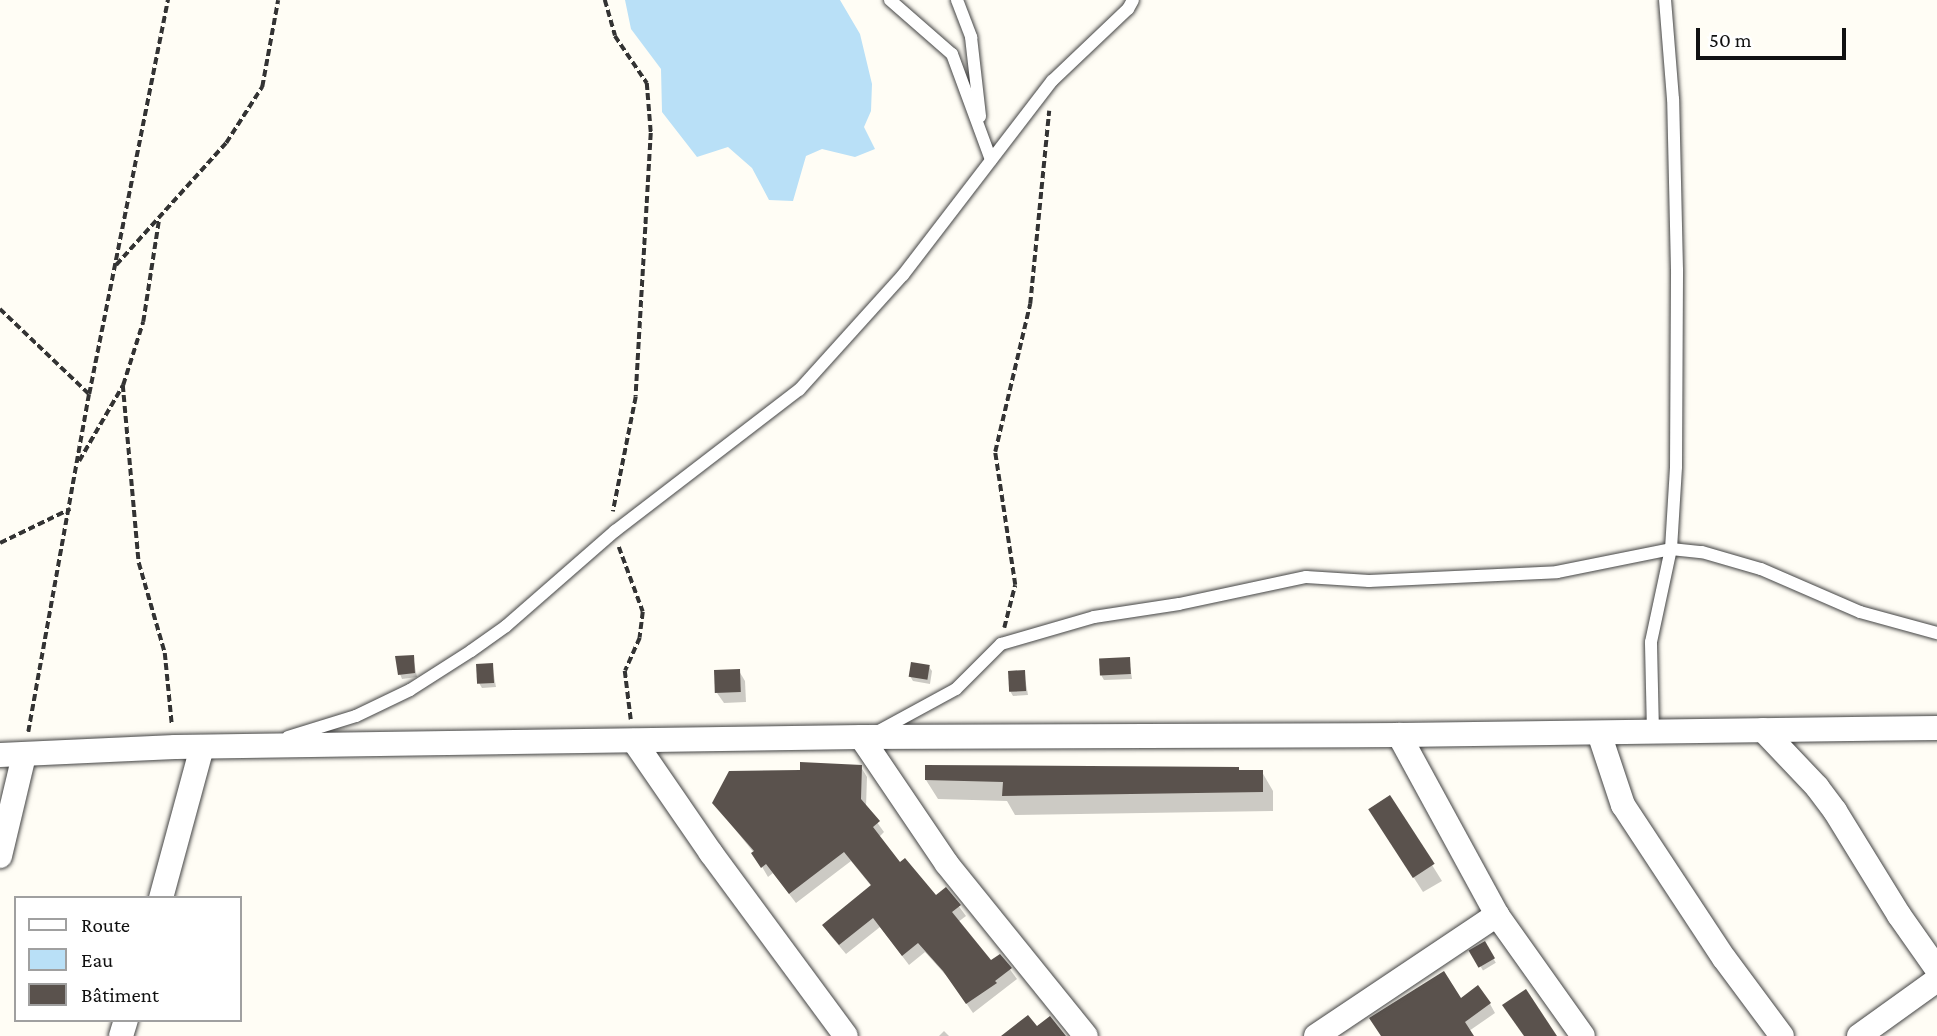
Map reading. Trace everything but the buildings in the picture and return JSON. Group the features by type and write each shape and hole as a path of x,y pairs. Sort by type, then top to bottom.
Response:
{"street":[{"path":"0,856 12,755 175,747 254,748 864,737 1399,735 1937,728"},
{"path":"1763,730 1817,787 1835,811 1899,915 1937,969"},
{"path":"1599,733 1623,805 1724,958 1782,1036"},
{"path":"1399,735 1497,915 1583,1036"},
{"path":"864,737 947,864 1086,1036"},
{"path":"634,741 711,853 846,1036"},
{"path":"163,896 202,747"},
{"path":"1316,1036 1497,915"},
{"path":"1859,1036 1937,980"}],"lane":[{"path":"890,0 952,54 991,160"},
{"path":"957,0 971,37 982,137"},
{"path":"254,748 356,716 410,690 506,626 615,531 799,390 903,275 1052,81 1128,9 1133,0"},
{"path":"1653,732 1651,642 1671,549 1676,467 1677,270 1673,99 1665,0"},
{"path":"864,737 956,689 1001,644 1094,617 1179,604 1306,577 1369,581 1557,572 1671,549 1702,552 1761,569 1860,612 1937,634"}],"path":[{"path":"12,755 71,509 89,394 168,0"},
{"path":"114,267 226,143 262,87 278,0"},
{"path":"605,0 615,36 646,83 651,133 636,397 612,516 622,562 643,612 640,638 625,671 634,741"},
{"path":"1001,644 1014,585 995,452 1030,304 1052,81"},
{"path":"78,464 123,385 143,322 160,216"},
{"path":"0,309 89,394"},
{"path":"123,385 139,563 165,653 175,747"},
{"path":"0,543 71,509"}],"water":[{"path":"625,0 840,0 860,34 872,84 871,111 864,127 875,149 855,157 822,149 806,156 793,201 769,200 752,168 728,147 697,157 662,112 661,69 631,29"}]}
